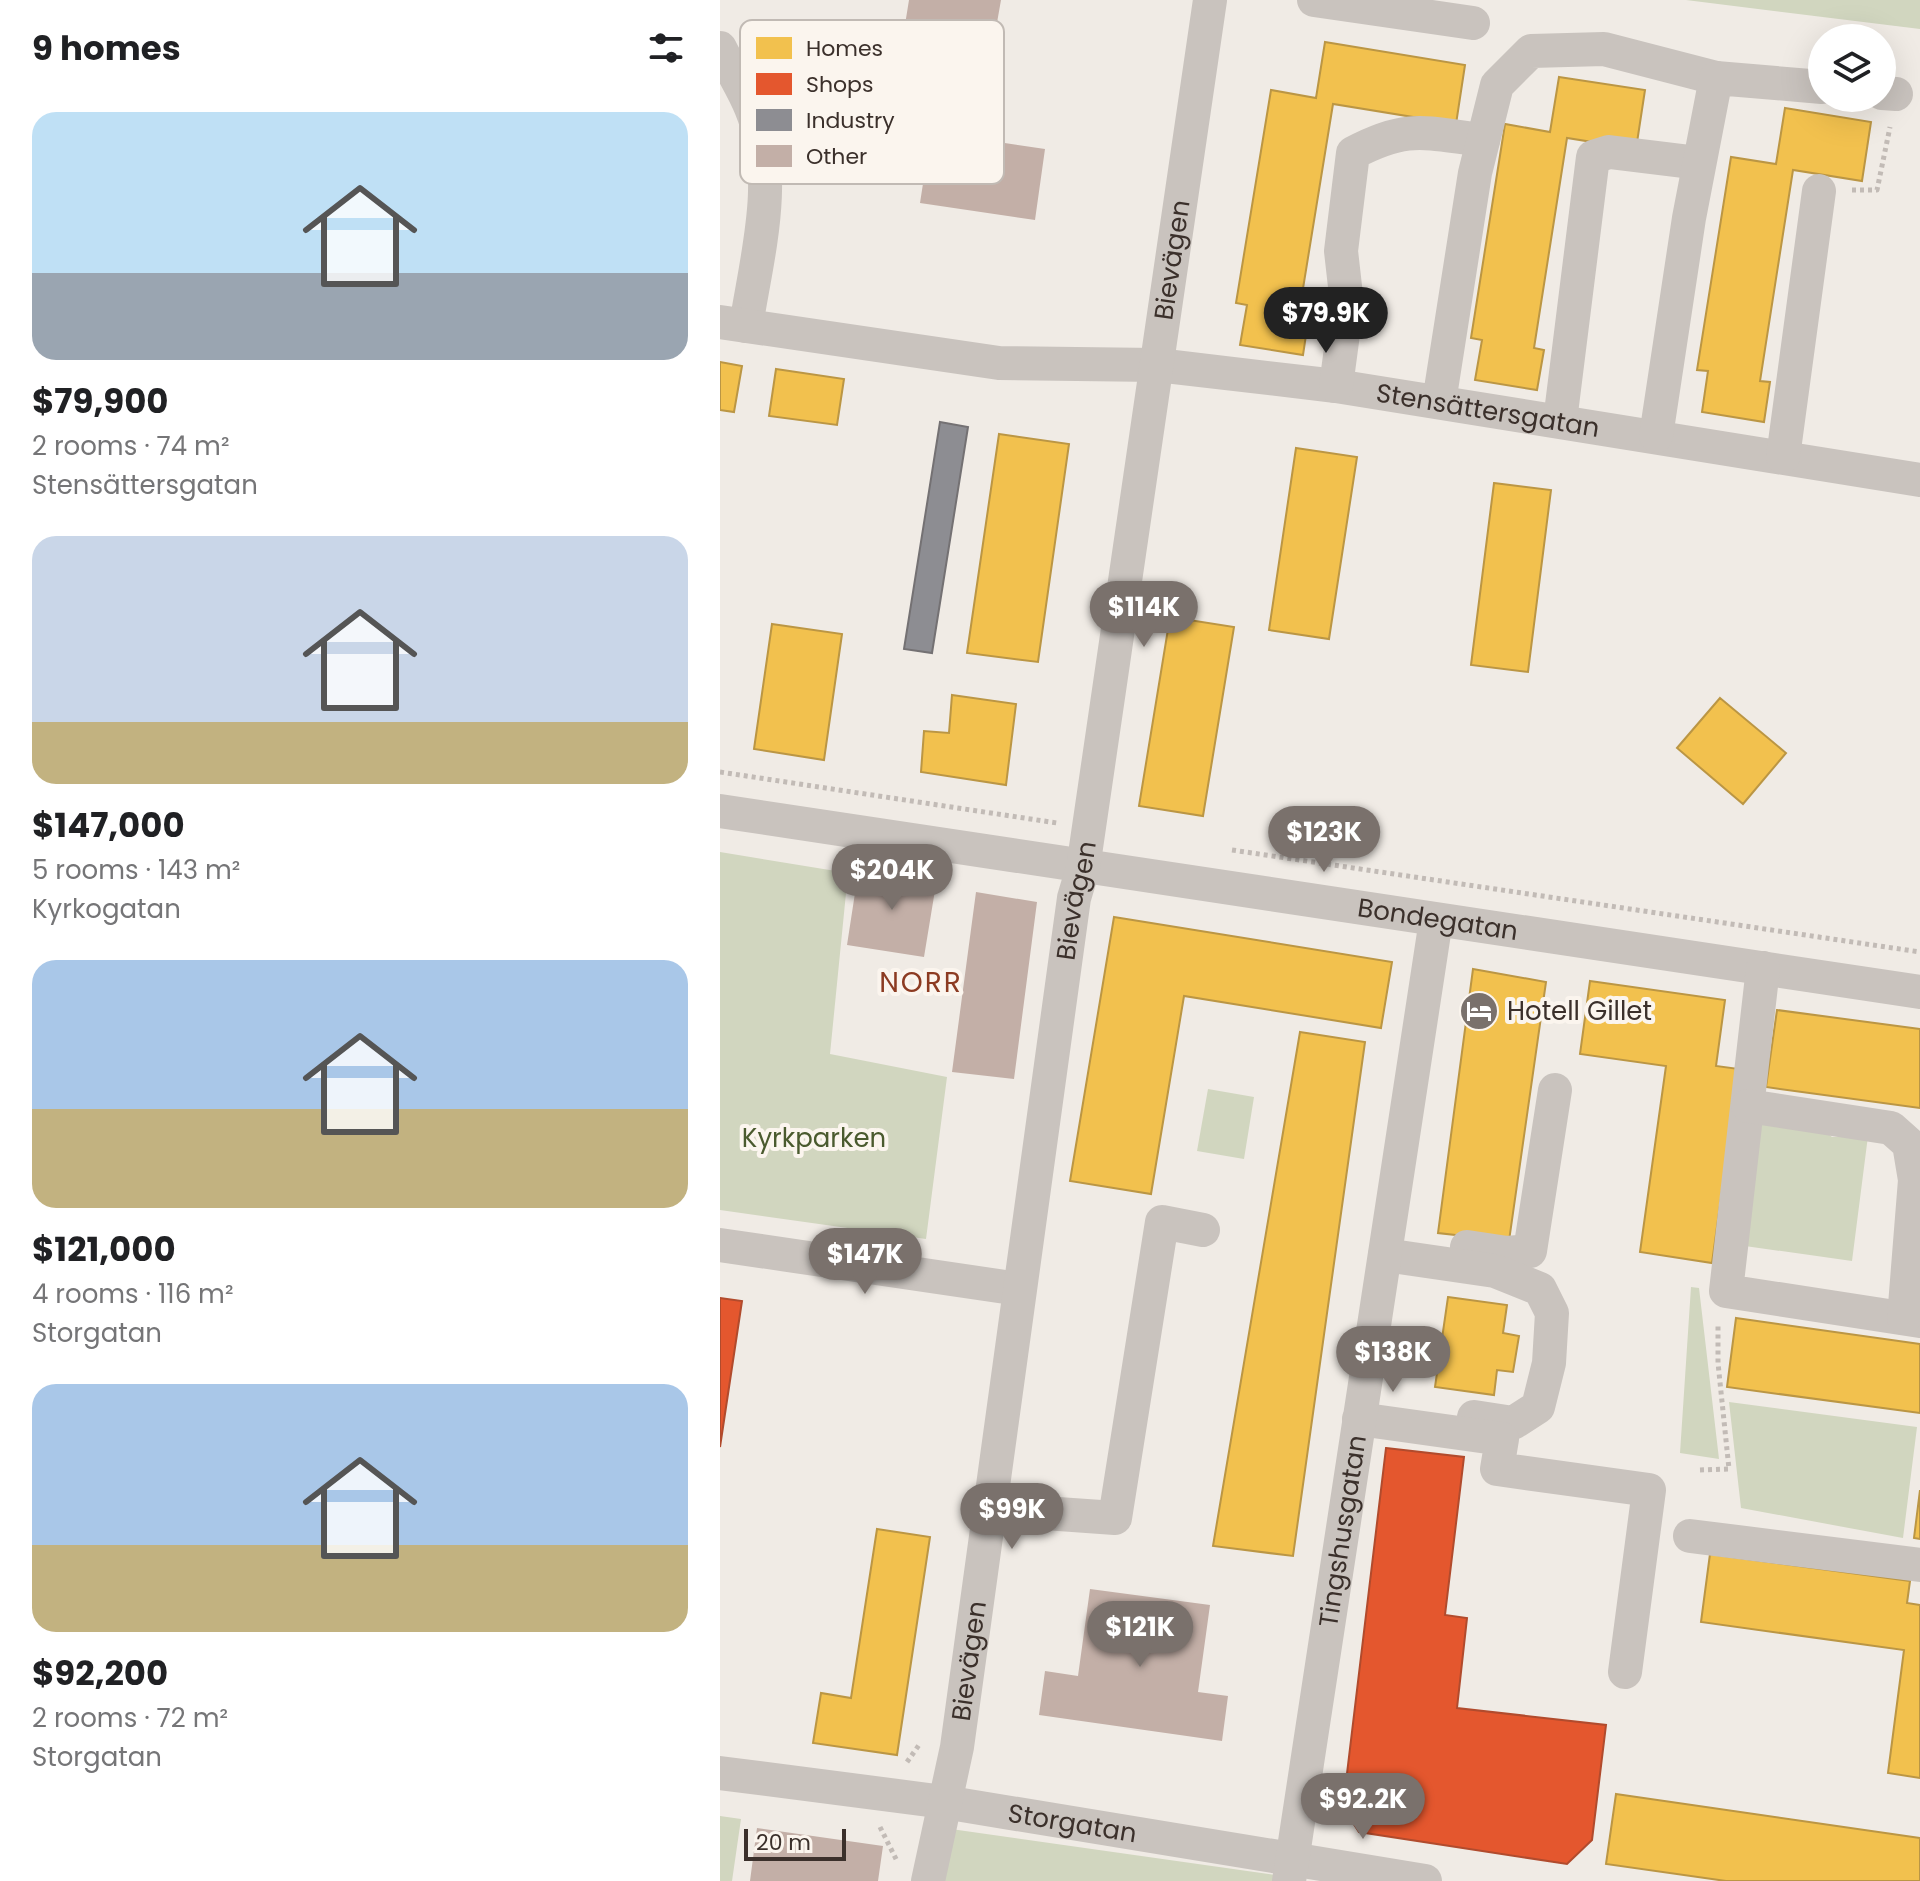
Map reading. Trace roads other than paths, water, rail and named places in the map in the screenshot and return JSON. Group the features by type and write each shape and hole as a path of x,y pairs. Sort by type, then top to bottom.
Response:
{"street":[{"name":"Bievägen","path":"914,1877 944,1802 957,1747 1074,898 1083,868 1210,0"},
{"path":"1314,0 1473,23"},
{"path":"720,48 740,87"},
{"path":"1439,402 1483,140 1497,85 1531,51 1604,49 1716,78 1808,86"},
{"path":"1656,436 1699,163 1716,78"},
{"path":"1336,386 1347,304 1341,251 1353,153 1386,136 1412,131 1483,140"},
{"path":"1560,421 1593,157 1609,152 1699,163"},
{"path":"733,324 764,211 765,184"},
{"path":"1783,457 1819,191"},
{"name":"Stensättersgatan","path":"733,324 999,363 1157,365 1336,386 1920,480"},
{"name":"Bondegatan","path":"720,811 1920,992"},
{"name":"Tingshusgatan","path":"1290,1870 1436,920"},
{"path":"1748,1106 1891,1128 1909,1144 1915,1180 1912,1320 1726,1291 1763,968"},
{"path":"1386,1245 1507,1253 1530,1251 1555,1090"},
{"path":"988,1509 1115,1518 1162,1222 1203,1230"},
{"path":"720,1245 1019,1289"},
{"path":"1361,1410 1513,1423 1538,1407 1549,1363 1552,1313 1540,1289 1495,1271 1386,1245"},
{"path":"1361,1410 1502,1439 1497,1469 1649,1490 1625,1672"},
{"path":"1690,1536 1920,1565"},
{"name":"Storgatan","path":"720,1773 944,1802 1290,1870 1425,1881"}],"place":[{"name":"Hotell Gillet","path":"1479,1011"}],"district":[{"name":"NORR","path":"921,982"}],"park label":[{"name":"Kyrkparken","path":"814,1138"}]}
